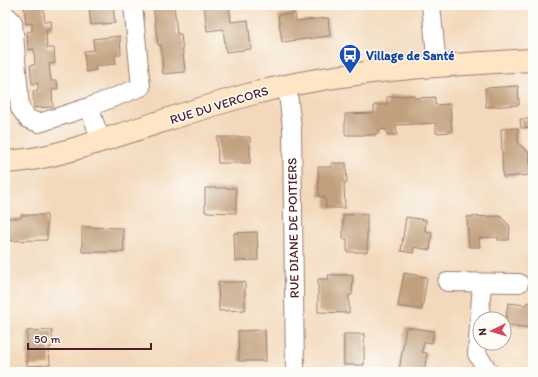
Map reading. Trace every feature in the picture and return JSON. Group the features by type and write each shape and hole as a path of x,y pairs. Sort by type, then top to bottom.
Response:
{"street":[{"path":"5,14 13,22 20,108 28,119 39,123 89,107 141,87 133,5"},
{"path":"431,5 437,66"},
{"name":"RUE DU VERCORS","path":"5,162 24,161 53,155 224,102 287,85 350,75 437,66 533,60"},
{"name":"RUE DIANE DE POITIERS","path":"287,85 292,128 295,372"},
{"path":"89,107 101,141"},
{"path":"447,282 519,283"},
{"path":"482,283 477,354 489,372"}],"building":[{"path":"43,5 45,22 51,21 52,29 46,30 47,48 54,48 55,63 49,64 51,81 57,81 58,89 52,90 53,107 34,108 33,91 38,91 38,83 32,84 30,65 35,65 34,49 28,50 27,32 32,31 32,23 26,24 24,6"},
{"path":"89,5 113,5 115,23 91,25"},
{"path":"153,5 174,5 177,34 181,34 185,72 163,74 161,45 158,45"},
{"path":"204,5 229,5 231,22 248,20 251,49 226,52 223,29 207,31"},
{"path":"295,13 296,21 328,18 330,36 282,42 278,15"},
{"path":"120,36 121,55 115,55 116,64 95,66 96,70 86,72 84,51 94,50 93,39"},
{"path":"518,86 519,105 486,107 485,88"},
{"path":"414,95 414,98 435,97 435,105 450,104 452,132 436,133 436,123 396,125 397,135 387,135 387,130 379,129 379,133 376,133 375,135 345,135 345,114 374,113 374,105 387,105 387,97"},
{"path":"5,99 10,99 11,107 5,108"},
{"path":"520,119 533,119 533,127 521,128"},
{"path":"518,128 518,143 529,153 531,175 503,177 501,129"},
{"path":"217,137 250,137 250,163 218,163"},
{"path":"331,163 346,163 347,183 344,183 345,208 326,208 325,197 319,197 318,167 332,167"},
{"path":"205,188 236,188 236,213 205,212"},
{"path":"367,214 367,252 347,252 347,239 343,239 343,215"},
{"path":"21,215 47,215 47,240 5,241 5,218 21,218"},
{"path":"500,216 510,226 509,240 498,240 498,237 479,238 480,247 469,247 467,217"},
{"path":"406,217 426,220 425,231 432,232 430,250 414,247 413,253 401,251"},
{"path":"82,227 123,228 124,252 82,252"},
{"path":"257,232 258,260 235,261 234,233"},
{"path":"404,273 427,277 422,310 398,306"},
{"path":"328,275 353,275 352,295 349,295 349,313 318,312 318,279 329,279"},
{"path":"218,282 245,282 245,310 219,311"},
{"path":"527,302 533,303 533,328 512,326 512,311 507,311 508,303 526,305"},
{"path":"406,327 434,331 432,343 424,342 422,352 427,353 424,372 399,371"},
{"path":"52,330 52,347 49,347 50,365 27,366 27,331"},
{"path":"265,330 266,361 239,361 238,331"},
{"path":"344,334 364,334 364,365 344,365"}],"place":[{"name":"Village de Santé","path":"350,74"}]}
